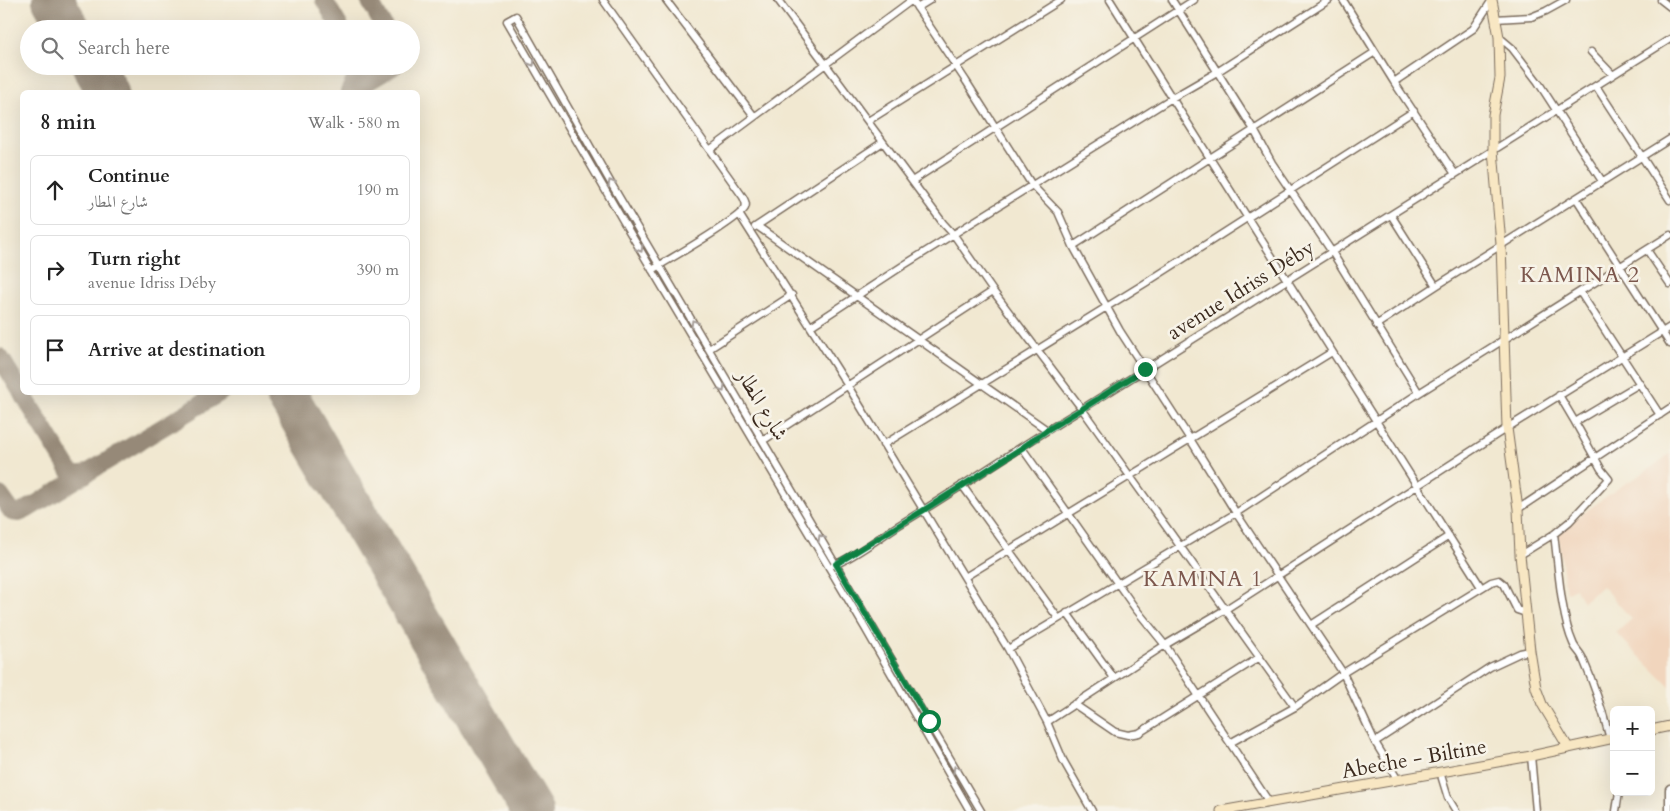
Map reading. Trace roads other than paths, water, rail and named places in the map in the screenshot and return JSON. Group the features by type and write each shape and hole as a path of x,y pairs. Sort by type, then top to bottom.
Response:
{"street":[{"path":"604,0 711,149 744,197 746,203 739,214 652,270"},
{"path":"666,0 754,116"},
{"path":"778,0 1082,409 1295,707"},
{"path":"711,149 912,0 1032,185 1055,208 1106,308 1236,513 1343,673 1375,742 1398,780"},
{"path":"918,8 930,0"},
{"path":"868,120 1061,0"},
{"path":"1110,0 1481,587"},
{"path":"1172,0 1254,130 1272,163 1332,252 1419,393"},
{"path":"912,181 1194,0"},
{"path":"811,326 904,265 1330,0"},
{"path":"1343,0 1455,174"},
{"path":"1394,82 1473,29 1492,0"},
{"path":"1492,0 1499,37 1500,78 1493,115 1493,150 1501,244 1507,428 1518,509 1520,555 1530,651 1536,688 1542,704 1568,747"},
{"path":"1495,19 1531,17 1566,0"},
{"path":"1661,0 1670,7"},
{"name":"شارع المطار","path":"970,811 865,628 652,270 507,21 516,16 612,185 981,811"},
{"path":"1499,37 1512,48 1538,82 1602,181"},
{"name":"avenue Idriss Déby","path":"828,566 836,564 924,510 1047,430 1287,281 1670,38"},
{"path":"1073,246 1376,52"},
{"path":"1591,52 1613,75"},
{"path":"1596,86 1670,200"},
{"path":"883,445 1106,308 1414,111"},
{"path":"1376,325 1501,244 1670,139"},
{"path":"749,231 882,142"},
{"path":"1576,198 1670,344"},
{"path":"739,214 792,295 1008,648 1047,722 1063,760 1092,811"},
{"path":"1391,215 1436,286"},
{"path":"757,226 1047,430"},
{"path":"1008,648 1236,513 1419,393 1670,235"},
{"path":"1647,250 1670,284"},
{"path":"764,440 993,291"},
{"path":"1580,292 1660,415"},
{"path":"709,349 792,295"},
{"path":"1047,722 1164,645 1226,609 1507,428 1670,326"},
{"path":"965,577 1332,352"},
{"path":"1575,422 1639,384"},
{"path":"1520,555 1554,534 1574,518 1609,479 1559,395"},
{"path":"1518,509 1670,408"},
{"path":"1022,448 1135,608 1199,694 1268,802"},
{"path":"962,485 1058,618"},
{"path":"1554,534 1564,609 1569,629 1573,643 1582,657 1610,733"},
{"path":"1311,625 1449,536"},
{"path":"1230,743 1295,707 1343,673 1491,582 1499,580 1504,584 1518,610 1526,613"},
{"path":"1067,613 1114,678"},
{"path":"865,628 872,624"},
{"path":"1375,742 1490,667 1520,653 1530,651"},
{"path":"1074,704 1115,732 1128,735 1139,733 1260,657"},
{"path":"921,726 929,721"},
{"path":"1655,729 1670,726"},
{"name":"Abeche - Biltine","path":"1221,811 1531,756 1610,738"},
{"path":"1531,756 1536,811"},
{"path":"1440,772 1448,798 1456,811"},
{"path":"1669,811 1670,788"},
{"path":"1616,811 1618,796"}],"district":[{"name":"KAMINA 2","path":"1580,275"},
{"name":"KAMINA 1","path":"1203,579"}]}
